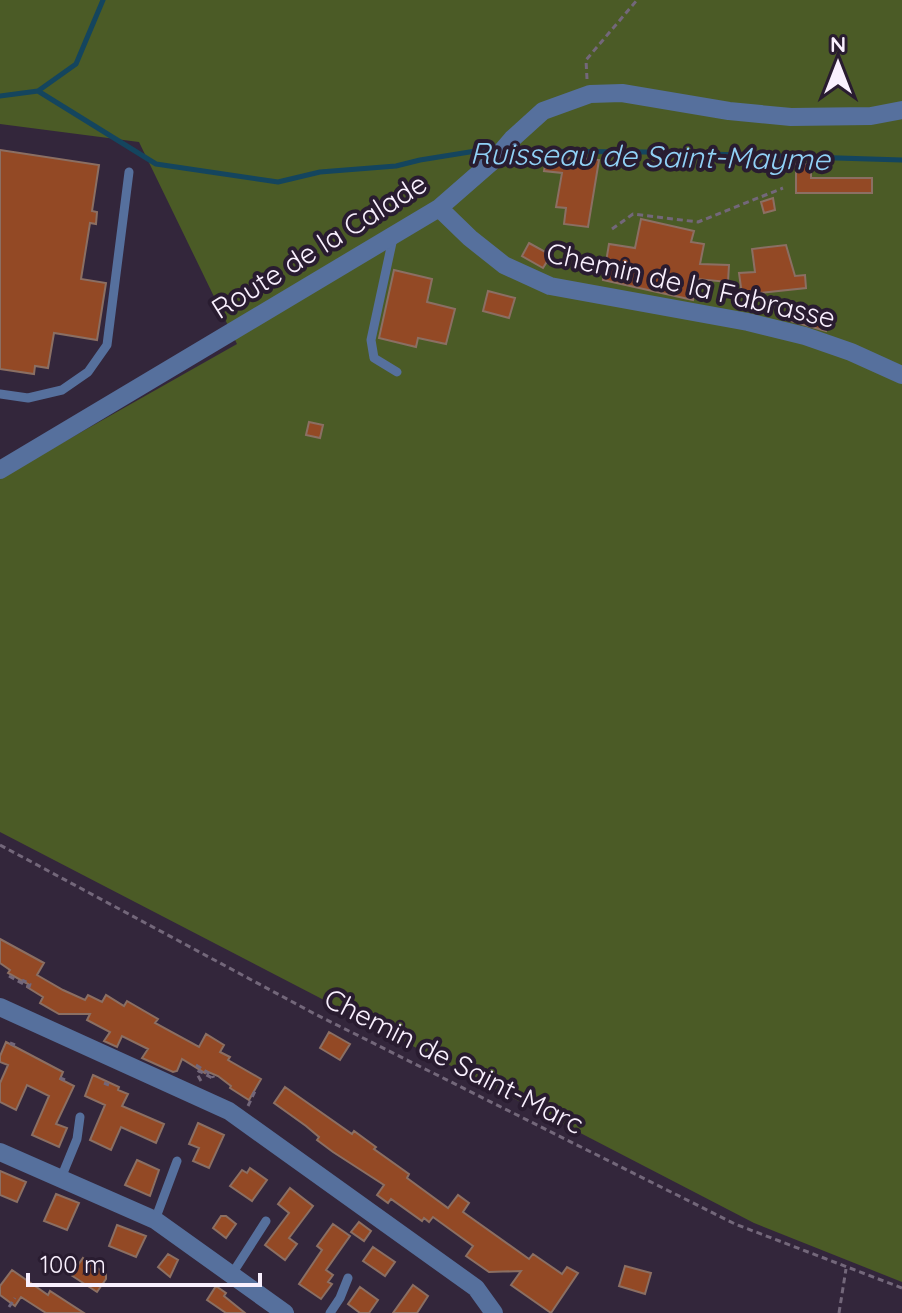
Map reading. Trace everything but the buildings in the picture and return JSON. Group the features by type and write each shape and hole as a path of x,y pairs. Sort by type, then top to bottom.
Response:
{"street":[{"name":"Route de la Calade","path":"0,470 439,208 494,160 543,111 590,94 622,93 729,111 791,117 871,116 902,110"},
{"name":"Chemin de la Fabrasse","path":"439,208 504,265 550,286 748,322 805,336 902,375"},
{"path":"0,1007 229,1111 476,1288 494,1313"},
{"path":"0,1152 155,1220 285,1313"}],"lane":[{"path":"0,394 28,398 62,390 88,372 107,345 129,172"},
{"path":"393,235 371,340 374,358 397,372"},
{"path":"61,1178 77,1139 80,1117"},
{"path":"155,1220 177,1161"},
{"path":"232,1274 266,1221"},
{"path":"330,1313 348,1278"}],"path":[{"path":"590,94 586,60 637,0"},
{"path":"612,229 633,214 698,222 783,188"},
{"name":"Chemin de Saint-Marc","path":"0,845 329,1021 735,1224 902,1288"},
{"path":"9,976 21,981"},
{"path":"196,1065 214,1079 199,1071 199,1077"},
{"path":"249,1102 255,1091"},
{"path":"839,1313 846,1268"},
{"path":"9,1307 15,1298"}],"green space":[{"path":"0,0 902,0 902,1282 754,1223 0,832 0,478 237,344 139,142 0,124"}],"waterway":[{"path":"0,96 38,91 76,64 103,0"},
{"name":"Ruisseau de Saint-Mayme","path":"38,91 156,164 278,182 320,172 396,166 482,150 496,151"},
{"name":"Ruisseau de Saint-Mayme","path":"510,151 902,160"}]}
